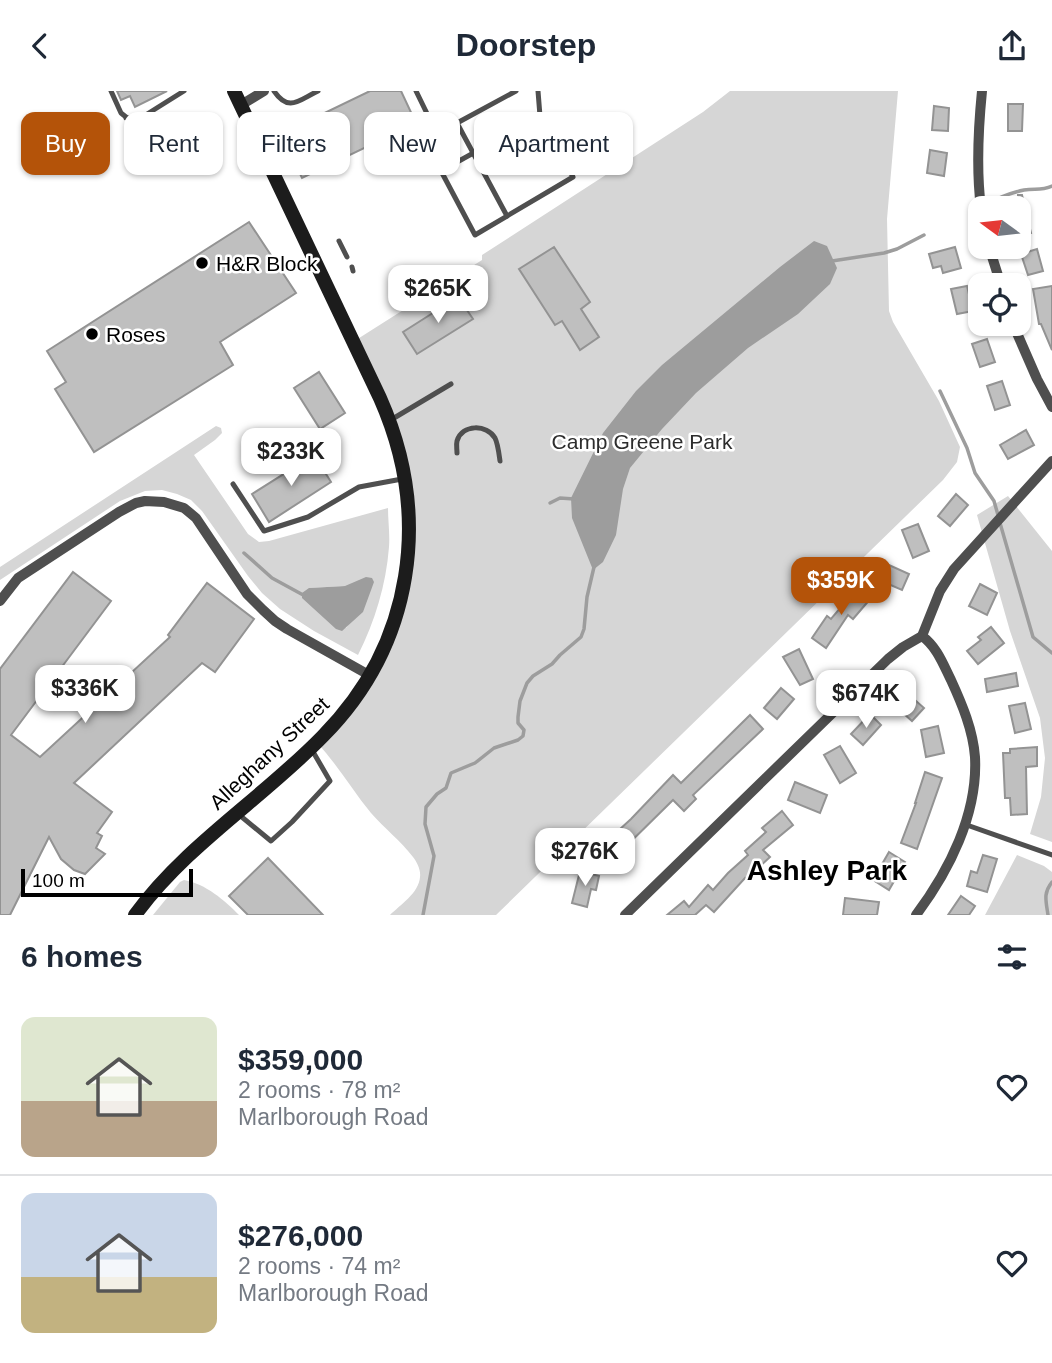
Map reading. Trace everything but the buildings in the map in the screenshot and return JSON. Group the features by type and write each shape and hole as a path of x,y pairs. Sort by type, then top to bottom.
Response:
{"street":[{"name":"Alleghany Street","path":"135,915 169,873 311,747 343,714 369,675 396,616 409,552 409,500 403,466 389,421 234,91"},
{"path":"241,105 264,91"},
{"path":"979,196 977,154 982,91"},
{"path":"1018,336 1052,407"},
{"path":"625,915 888,659 922,636 940,591 954,569 1052,461"},
{"path":"0,601 18,578 119,512 145,501 164,502 184,508 196,518 247,594 275,621 369,675"},
{"path":"916,915 952,856 971,804 975,780 975,755 970,729 958,695 934,647 922,636"}],"lane":[{"path":"111,91 124,116"},
{"path":"150,112 184,91"},
{"path":"274,91 286,104 318,91"},
{"path":"416,91 426,112"},
{"path":"477,112 516,91"},
{"path":"538,91 540,112"},
{"path":"474,114 457,123 474,153 442,171 475,235 573,177 572,175"},
{"path":"486,175 507,216"},
{"path":"339,241 347,257"},
{"path":"389,421 452,384"},
{"path":"457,453 457,441 461,434 478,428 487,430 495,438 500,461"},
{"path":"233,484 264,531 308,517 359,487 405,479"},
{"path":"237,813 271,842 330,781 311,747"},
{"path":"964,824 1052,855"}],"green space":[{"name":"Camp Greene Park","path":"730,91 898,91 887,219 889,311 939,401 960,447 957,462 943,480 496,915 390,915 419,883 418,866 408,851 371,813 317,743 389,638 410,499 356,340 482,260 482,255 606,175 633,175 633,157 703,112"},
{"path":"216,426 221,428 222,433 194,455 248,534 259,542 388,508 388,561 370,629 358,655 280,609 248,576 202,511 191,500 162,490 145,491 120,501 0,580 0,567","holes":["345,586 358,616 346,628 309,588"]},
{"path":"1008,496 1052,551 1052,842 1030,834 1041,797 1045,758 1040,718 1010,631 977,515"},
{"path":"1017,855 1052,872 1052,915 985,915"},
{"path":"184,880 207,889 239,915 153,915"}],"shaded area":[{"path":"814,241 827,246 837,268 830,284 798,314 748,348 696,393 662,429 630,468 623,489 616,535 603,562 593,570 572,518 571,498 603,433 636,391 662,365"},
{"path":"366,577 372,578 374,582 363,612 342,631 336,629 302,598 302,593 309,588 345,586"}],"waterway":[{"path":"1005,196 1052,186"},
{"path":"832,261 884,253 924,235"},
{"path":"940,391 967,448 975,473 994,501 998,515"},
{"path":"550,503 560,498 574,499"},
{"path":"1000,523 1033,637 1052,653"},
{"path":"244,553 272,578 305,596"},
{"path":"423,915 434,856 425,824 426,807 446,788 451,773 475,763 494,748 523,736 524,730 518,723 518,717 520,701 527,683 581,637 594,567"},
{"path":"1048,915 1046,894 1052,882"}],"place":[{"name":"H&R Block","path":"202,263"},
{"name":"Roses","path":"92,334"}],"district":[{"name":"Ashley Park","path":"827,870"}]}
